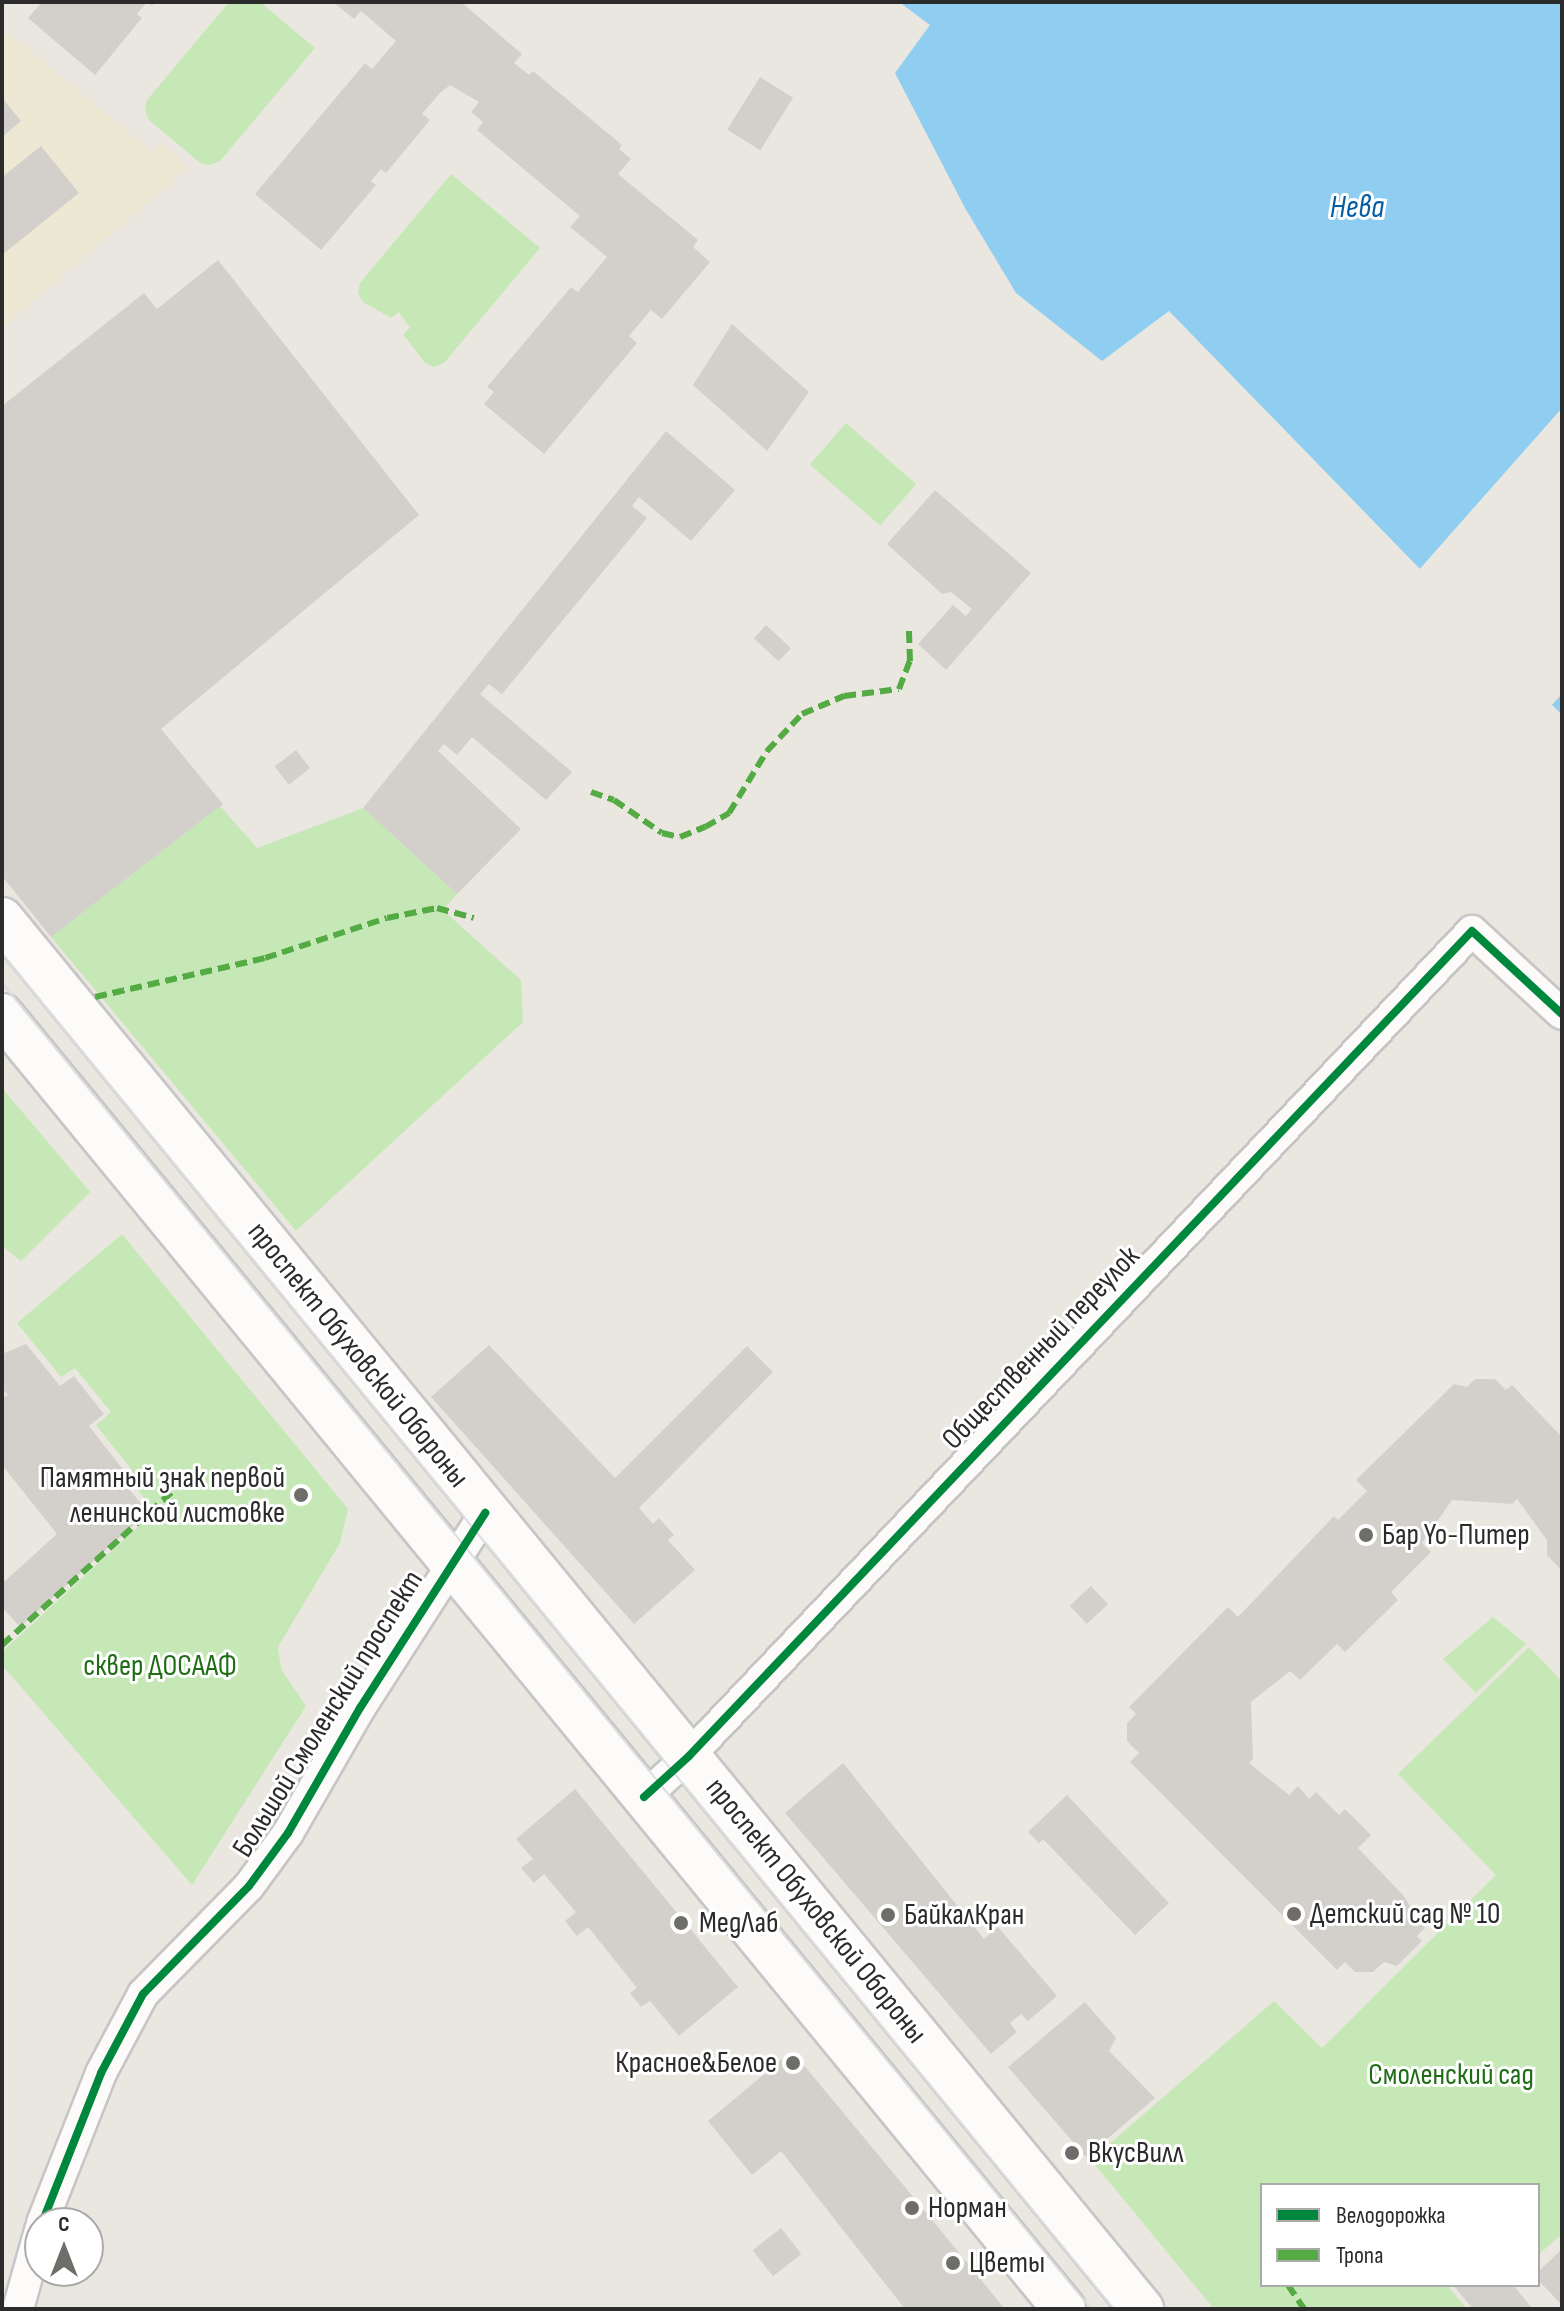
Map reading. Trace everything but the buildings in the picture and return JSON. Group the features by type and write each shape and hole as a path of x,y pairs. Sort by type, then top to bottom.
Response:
{"main road":[{"name":"проспект Обуховской Обороны","path":"2,919 485,1513 689,1756 1142,2309"},
{"name":"проспект Обуховской Обороны","path":"2,1015 1064,2309"}],"street":[{"name":"Общественный переулок","path":"644,1797 689,1756 1472,931 1562,1014"},
{"name":"Большой Смоленский проспект","path":"48,2207 101,2073 143,1994 249,1886 288,1833 450,1562 485,1513"},
{"path":"18,2309 24,2287"}],"shaded area":[{"path":"2,28 151,151 162,142 188,168 2,328"}],"green space":[{"path":"229,2 260,2 315,48 220,161 210,165 200,163 149,120 145,110 147,100"},
{"path":"451,174 540,248 444,363 434,367 425,363 403,334 410,328 399,312 391,318 363,302 358,293 360,283"},
{"path":"846,423 916,484 880,526 810,465"},
{"path":"220,806 257,848 363,808 457,894 443,910 521,980 523,1022 296,1231 51,937"},
{"path":"2,1088 90,1192 21,1261 2,1246"},
{"name":"сквер ДОСААФ","path":"122,1234 348,1509 340,1543 278,1647 281,1669 306,1706 192,1885 2,1665 2,1652 155,1511 126,1476 132,1470 96,1425 111,1412 75,1368 61,1377 17,1323"},
{"path":"1493,1617 1526,1644 1476,1693 1443,1659"},
{"name":"Смоленский сад","path":"1529,1647 1562,1681 1562,2234 1540,2253 1540,2183 1260,2183 1260,2287 1449,2287 1467,2309 1214,2309 1091,2160 1274,2001 1322,2048 1496,1875 1398,1774"}],"water":[{"name":"Нева","path":"899,2 1562,2 1562,715 1169,311 1102,361 1016,293 965,208 895,73 930,25"}],"pier":[{"path":"1562,408 1562,694 1549,708 1417,572"}],"tram line":[{"path":"2,954 1114,2309"},
{"path":"2,983 1091,2309"}],"marked path":[{"path":"591,792 614,800 662,833 680,837 705,827 729,813 767,751 802,714 844,696 899,689 910,661 909,627"},
{"path":"95,997 265,958 387,918 437,908 474,918"},
{"path":"2,1645 173,1491"},
{"path":"1289,2287 1304,2309"}],"cycle path":[{"path":"644,1797 689,1756 1472,931 1562,1014"},
{"path":"48,2207 101,2073 143,1994 249,1886 288,1833 360,1708 485,1513"}],"place":[{"name":"Памятный знак первой ленинской листовке","path":"301,1495"},
{"name":"Бар Yo-Питер","path":"1366,1535"},
{"name":"Детский сад № 10","path":"1294,1914"},
{"name":"БайкалКран","path":"888,1915"},
{"name":"МедЛаб","path":"681,1923"},
{"name":"Красное&Белое","path":"793,2063"},
{"name":"ВкусВилл","path":"1072,2153"},
{"name":"Норман","path":"912,2208"},
{"name":"Цветы","path":"953,2263"}]}
